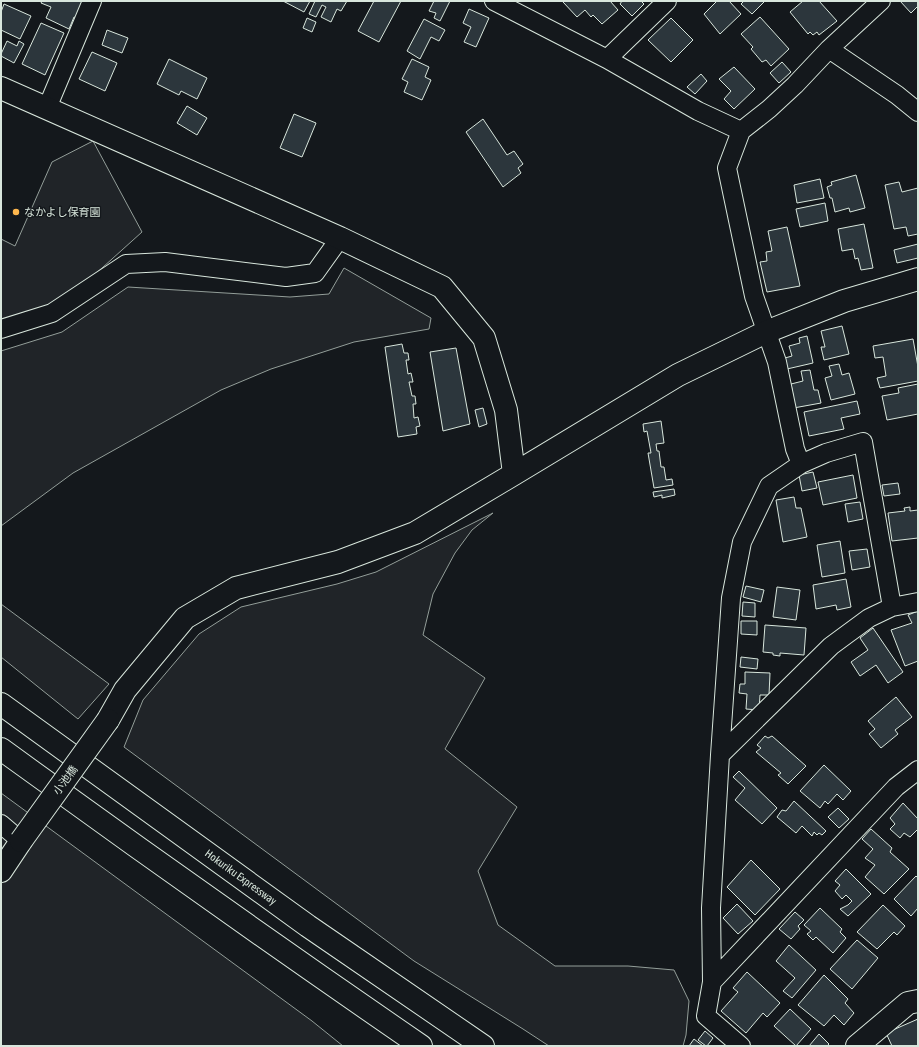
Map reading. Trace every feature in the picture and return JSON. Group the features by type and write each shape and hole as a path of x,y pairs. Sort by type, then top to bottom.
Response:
{"main road":[{"path":"2,92 47,108 340,238 442,287 484,338 506,410 514,474"},
{"name":"小池橋","path":"1,871 108,720 125,690 185,618 236,588 338,562 415,533 678,375 766,332 844,301 918,279"},
{"name":"Hokuriku Expressway","path":"1,704 308,926 483,1046"},
{"path":"1,749 275,946 421,1046"},
{"path":"857,1046 908,1003 918,1002"}],"street":[{"path":"47,108 92,1"},
{"path":"494,1 607,59 698,111 741,131"},
{"path":"607,59 667,1"},
{"path":"801,464 796,449 777,362 754,296 727,168 741,131 769,109 795,85 829,49 881,1"},
{"path":"829,49 897,95 918,112"},
{"path":"1,329 52,313 126,264 165,262 286,277 315,272 340,238"},
{"path":"742,1046 706,1016 712,982 711,908 731,598 742,542 769,486 801,464 826,453 863,442 892,607"},
{"path":"720,755 831,646 869,618 892,607 918,602"},
{"path":"712,982 896,787 918,770"},
{"path":"1,824 21,841"}],"shaded area":[{"path":"93,141 142,232 52,313 1,329 1,239 15,246 52,162"},
{"path":"344,268 431,318 429,329 354,342 271,369 221,390 73,473 1,526 1,351 62,332 128,287 290,297 329,294"},
{"path":"493,513 472,530 455,553 433,594 423,635 485,678 445,749 517,807 478,871 498,925 555,966 628,966 674,970 689,1001 686,1035 683,1046 549,1046 414,961 124,747 143,700 199,634 241,607 337,584 376,572"},
{"path":"1,604 109,684 78,719 1,657"},
{"path":"1,793 312,1021 343,1046 1,1046"}],"building":[{"path":"42,1 85,1 77,18 74,17 69,29 46,18 51,7 41,3"},
{"path":"283,1 310,1 304,12"},
{"path":"315,1 347,1 341,11 337,9 331,22 321,17 326,7 322,5 316,17 309,14"},
{"path":"374,1 401,1 379,42 358,31"},
{"path":"434,1 450,1 440,21 434,18 436,13 429,11"},
{"path":"610,1 618,10 602,24 593,15 591,17 585,10 577,17 563,2"},
{"path":"622,1 641,1 644,4 632,16 620,4"},
{"path":"717,1 729,1 741,14 720,34 704,14"},
{"path":"744,1 765,1 752,14 741,4"},
{"path":"803,1 819,1 837,21 819,35 817,32 813,35 810,32 808,34 790,12"},
{"path":"900,1 918,1 918,6 911,13"},
{"path":"4,4 31,16 20,39 1,30 1,12"},
{"path":"469,9 489,18 476,47 464,42 471,27 463,23"},
{"path":"760,17 789,49 771,66 766,60 762,62 751,49 753,47 741,34"},
{"path":"307,18 316,22 312,32 303,28"},
{"path":"671,18 693,40 671,62 648,40"},
{"path":"424,19 445,30 439,41 431,37 420,59 407,51"},
{"path":"41,23 64,33 45,75 22,64"},
{"path":"107,30 128,38 122,53 102,45"},
{"path":"7,41 17,46 19,41 24,44 14,63 1,56"},
{"path":"92,52 117,63 105,91 79,79"},
{"path":"169,59 207,78 197,99 181,91 179,95 157,84"},
{"path":"412,59 429,67 425,77 431,80 422,100 404,92 408,82 402,79"},
{"path":"782,62 791,72 779,83 770,73"},
{"path":"734,67 755,89 734,109 724,99 731,91 719,79"},
{"path":"701,74 707,81 695,94 687,87"},
{"path":"187,106 207,118 197,135 177,123"},
{"path":"294,114 316,123 302,157 280,148"},
{"path":"483,119 507,155 514,151 523,164 518,168 521,173 503,187 466,132"},
{"path":"856,175 865,208 850,212 849,208 835,212 832,198 830,198 827,187 832,185 831,182"},
{"path":"820,179 824,198 797,203 794,185"},
{"path":"899,182 902,192 918,188 918,234 908,236 906,227 894,229 885,185"},
{"path":"825,203 828,221 800,227 796,209"},
{"path":"864,224 873,268 861,270 858,258 855,259 853,249 842,251 838,229"},
{"path":"787,227 800,286 767,292 760,262 767,261 766,252 772,251 768,231"},
{"path":"918,244 918,258 897,263 894,250"},
{"path":"842,326 849,354 824,360 821,347 825,347 821,331"},
{"path":"807,336 813,363 787,369 785,358 792,356 789,346 800,343 799,338"},
{"path":"913,339 918,367 918,381 880,388 877,378 886,376 883,357 875,358 873,346"},
{"path":"402,344 404,353 408,353 409,360 406,360 408,374 411,373 413,382 409,382 412,396 415,396 416,404 413,404 414,418 418,417 420,426 416,427 417,434 398,437 385,347"},
{"path":"456,348 470,424 443,431 430,352"},
{"path":"839,364 842,375 849,373 855,394 831,400 825,378 832,376 829,366"},
{"path":"810,370 814,390 818,390 821,403 788,409 786,396 793,395 791,384 803,381 801,371"},
{"path":"918,384 918,414 887,420 882,396 899,393 898,388"},
{"path":"857,401 860,414 841,418 844,429 809,436 804,412"},
{"path":"483,408 487,424 479,427 475,410"},
{"path":"661,421 664,443 656,444 657,451 659,451 661,467 664,467 666,480 672,479 673,485 654,488 648,453 651,453 647,431 644,432 643,424"},
{"path":"813,472 817,488 802,491 799,475"},
{"path":"853,475 857,498 823,505 818,482"},
{"path":"898,483 900,494 884,496 882,485"},
{"path":"674,489 675,495 662,498 662,495 654,497 653,492"},
{"path":"794,497 796,508 801,508 807,537 783,542 776,500"},
{"path":"860,502 863,519 848,522 845,504"},
{"path":"910,507 910,511 918,510 918,538 892,541 888,513 905,511 904,508"},
{"path":"840,541 845,573 822,577 817,545"},
{"path":"867,549 870,567 852,570 849,551"},
{"path":"846,579 851,607 837,610 836,605 816,609 813,585"},
{"path":"746,586 764,590 761,602 743,597"},
{"path":"777,587 800,590 796,620 773,617"},
{"path":"743,602 755,603 755,617 742,616"},
{"path":"918,611 918,661 905,666 891,630 912,623 908,615"},
{"path":"741,621 757,621 757,635 741,634"},
{"path":"765,625 806,628 804,655 780,653 780,656 773,655 773,653 763,652"},
{"path":"873,628 903,672 888,683 876,665 860,676 851,662 868,650 860,638"},
{"path":"741,657 758,659 757,669 740,667"},
{"path":"745,672 770,673 769,695 760,695 759,710 746,709 747,694 739,693 740,684 745,684"},
{"path":"896,697 912,717 895,730 898,734 881,748 869,734 875,729 868,721"},
{"path":"765,736 768,738 772,736 806,766 788,784 778,775 781,773 756,752 761,748 757,745"},
{"path":"824,765 851,791 843,800 837,794 828,804 825,801 820,808 800,791"},
{"path":"739,771 777,808 762,824 735,800 745,788 733,777"},
{"path":"794,801 826,831 822,835 819,833 817,835 814,832 812,836 802,826 796,833 777,817 782,810 786,811"},
{"path":"903,803 918,819 918,829 910,837 904,833 900,838 890,829 895,824 890,818"},
{"path":"838,808 849,819 839,828 828,817"},
{"path":"871,829 892,848 890,852 909,869 884,894 865,877 875,865 865,858 873,849 862,839"},
{"path":"751,860 780,889 755,915 727,887"},
{"path":"846,869 871,894 848,916 840,909 852,901 846,895 842,899 835,891 840,885 835,881"},
{"path":"916,876 918,878 918,908 911,916 894,899"},
{"path":"737,904 753,921 738,934 723,918"},
{"path":"883,905 905,926 897,935 894,932 877,949 857,932"},
{"path":"820,908 842,929 840,932 846,938 833,953 816,937 813,940 807,934 811,931 804,925"},
{"path":"795,912 804,920 798,926 800,929 791,939 779,929"},
{"path":"857,940 878,958 852,989 830,969"},
{"path":"789,945 816,970 792,998 783,991 795,978 776,961"},
{"path":"747,972 780,1003 767,1017 763,1013 746,1033 721,1011 738,992 733,988"},
{"path":"824,975 848,999 845,1003 854,1013 844,1025 834,1015 824,1026 798,1005"},
{"path":"790,1009 811,1029 796,1046 774,1026"},
{"path":"918,1019 918,1046 892,1046 886,1033"},
{"path":"705,1031 713,1038 707,1046 698,1040"},
{"path":"819,1034 829,1044 827,1046 809,1046"},
{"path":"694,1039 703,1046 689,1046"}],"place":[{"name":"なかよし保育園","path":"16,212"}]}
